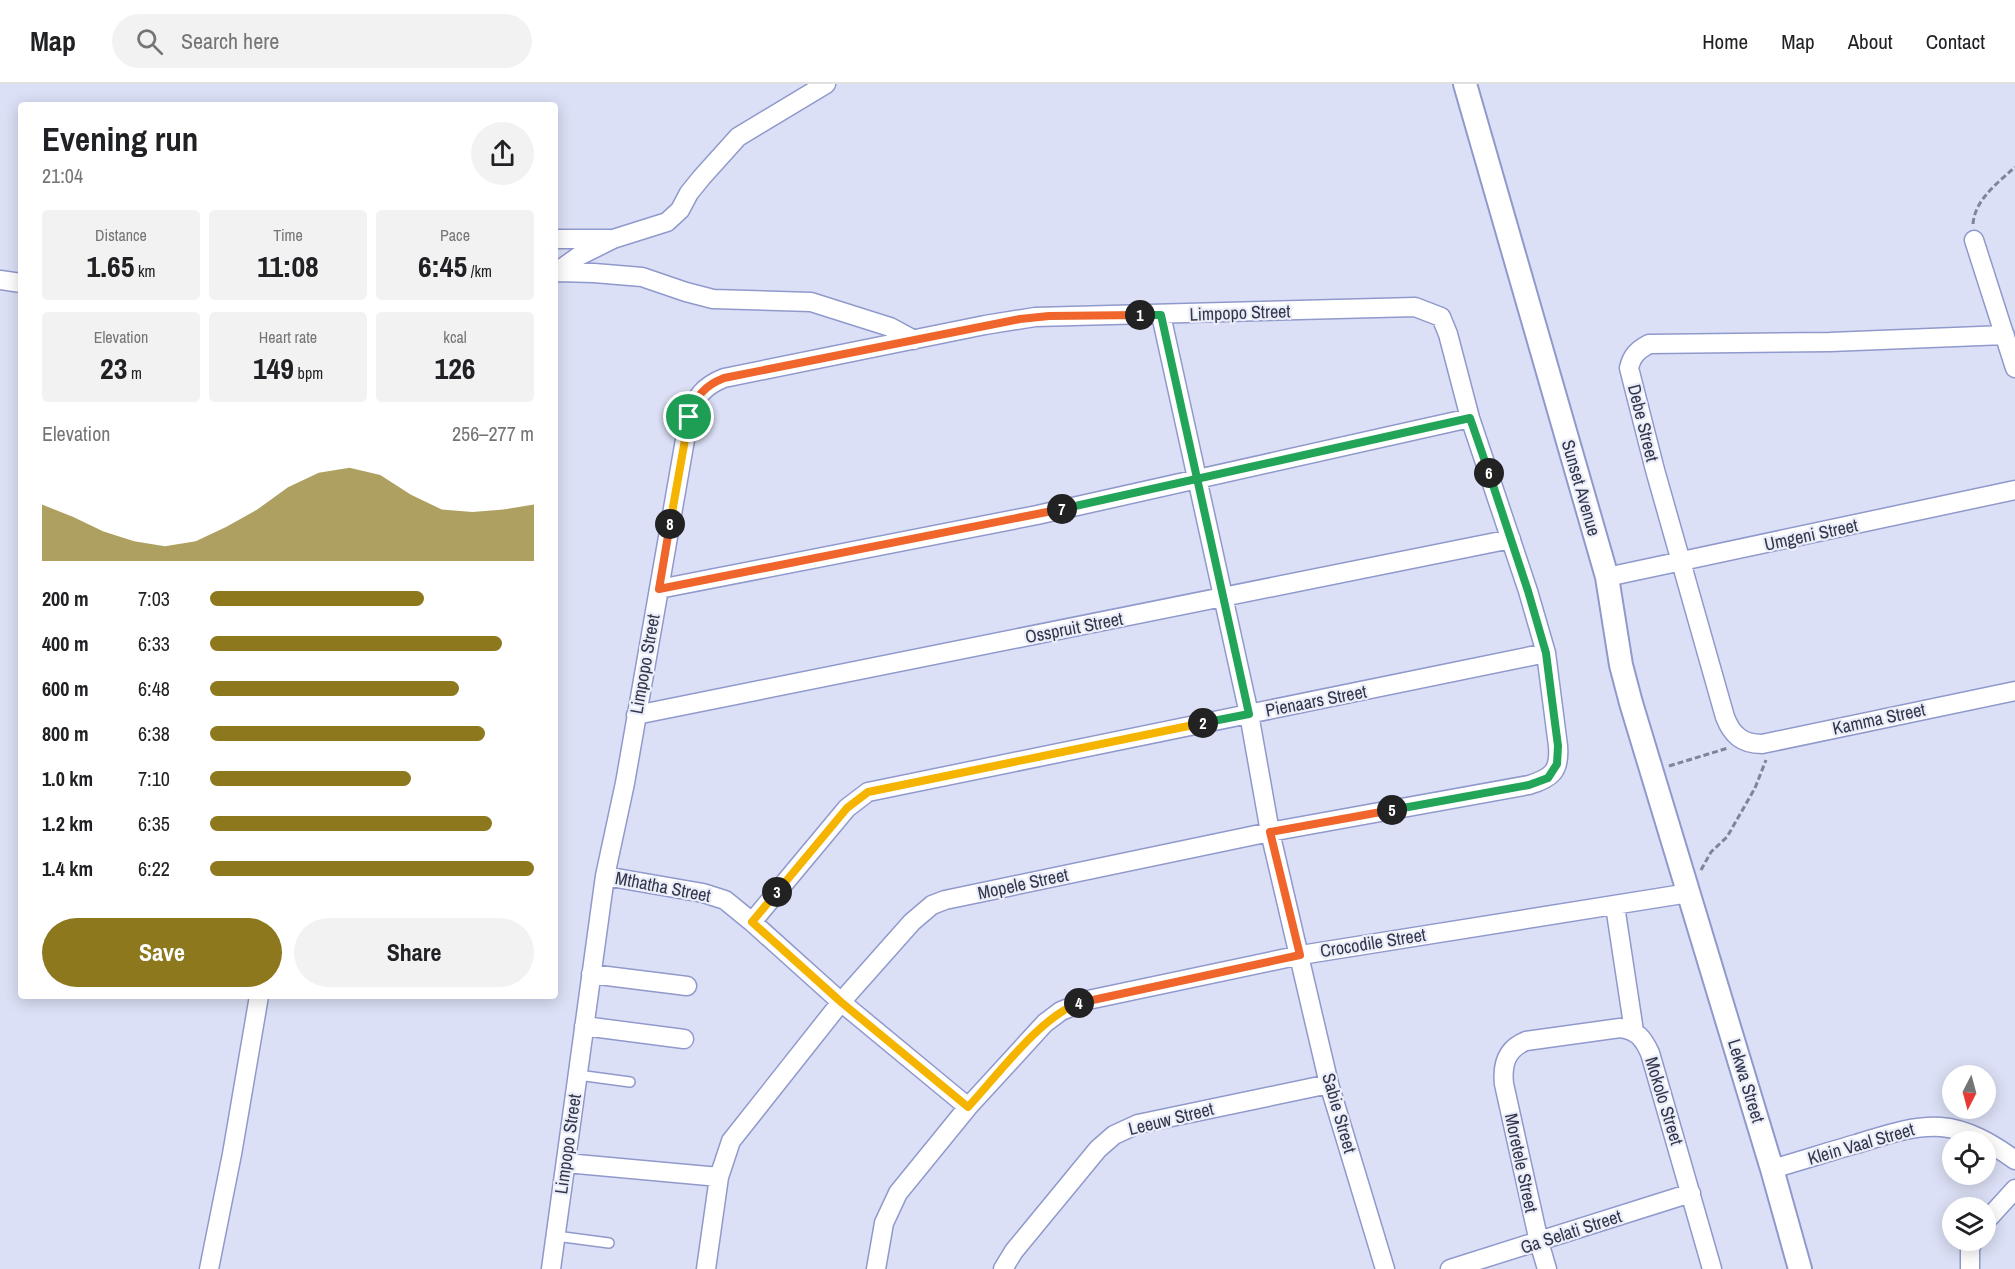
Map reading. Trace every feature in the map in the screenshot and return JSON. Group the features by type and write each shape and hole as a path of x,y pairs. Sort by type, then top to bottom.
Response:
{"street":[{"path":"558,271 579,256 613,239 667,222 680,210 689,193 738,137 826,84"},
{"name":"Sunset Avenue","path":"1465,84 1607,578 1621,665 1689,893"},
{"path":"558,239 613,239"},
{"path":"1974,240 2007,325 2015,368"},
{"path":"558,272 642,277 713,299 811,303 890,327 914,340"},
{"path":"0,280 18,283"},
{"name":"Limpopo Street","path":"551,1269 605,876 625,783 689,417 694,402 711,383 724,378 1035,317 1415,307 1441,317 1448,334 1470,418 1546,653 1559,757 1554,771 1548,778"},
{"name":"Sabie Street","path":"1161,315 1249,714 1270,832 1329,1084 1385,1269"},
{"name":"Debe Street","path":"1744,742 1732,731 1725,717 1631,379 1629,368 1631,360 1638,350 1649,344 1830,342 2007,325"},
{"path":"659,589 1037,515 1470,418"},
{"name":"Umgeni Street","path":"1607,578 2015,490"},
{"name":"Osspruit Street","path":"636,715 1511,539"},
{"name":"Pienaars Street","path":"752,922 847,808 868,792 1546,653"},
{"name":"Kamma Street","path":"1744,742 1755,744 1773,742 2015,691"},
{"name":"Mopele Street","path":"706,1269 719,1177 725,1155 739,1128 841,1002 912,922 932,905 945,900 1270,832 1529,785 1548,778"},
{"name":"Mthatha Street","path":"605,876 725,900 841,1002 968,1107"},
{"name":"Crocodile Street","path":"876,1269 884,1223 898,1193 968,1107 1045,1023 1072,1005 1300,955 1689,893"},
{"name":"Lekwa Street","path":"1689,893 1800,1269"},
{"path":"1615,906 1634,1031"},
{"path":"591,974 687,987"},
{"path":"209,1269 232,1154 258,999"},
{"path":"584,1026 684,1039"},
{"name":"Moretele Street","path":"1547,1269 1504,1083 1504,1068 1508,1056 1513,1048 1526,1041 1620,1028 1634,1031"},
{"name":"Mokolo Street","path":"1634,1031 1645,1041 1650,1053 1712,1269"},
{"name":"Leeuw Street","path":"1003,1269 1014,1251 1063,1191 1098,1149 1114,1135 1138,1124 1329,1084"},
{"name":"Klein Vaal Street","path":"1772,1169 1887,1134 1922,1127 1956,1129 1975,1135 2015,1160"},
{"path":"566,1163 719,1177"},
{"path":"1996,1210 2015,1189"},
{"name":"Ga Selati Street","path":"1450,1269 1691,1193"},
{"path":"1970,1251 1970,1269"}],"lane":[{"path":"578,1075 630,1082"},
{"path":"556,1236 609,1243"}],"path":[{"path":"1974,240 1974,211 1985,196 2015,167"},
{"path":"1651,771 1744,742"},
{"path":"1689,893 1710,852 1727,837 1755,788 1773,742"}],"route":[{"path":"689,417 659,589 1037,515 1197,478 1470,418 1528,591 1546,653 1558,746 1557,764 1548,778 1529,785 1270,832 1300,955 1072,1005 1045,1023 968,1107 841,1002 752,922 847,808 868,792 1249,714 1224,598 1197,478 1161,315 1049,316 1020,319 724,378 711,383 702,391 694,402 689,417"}]}
